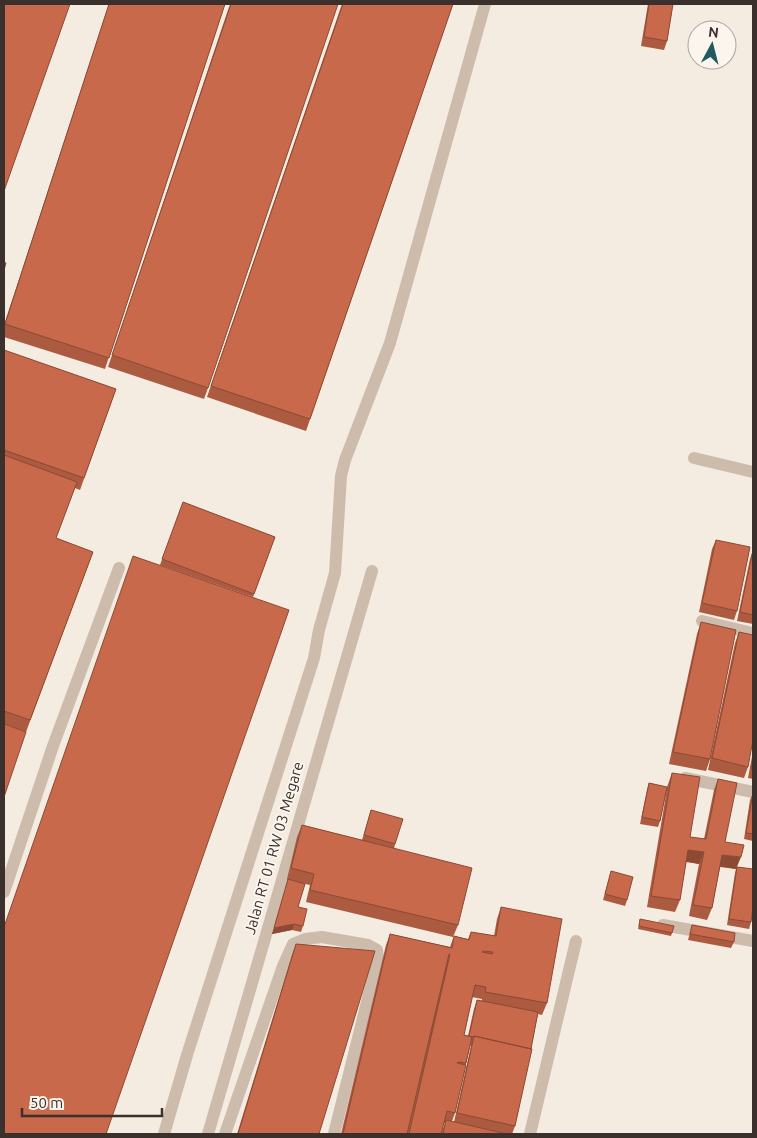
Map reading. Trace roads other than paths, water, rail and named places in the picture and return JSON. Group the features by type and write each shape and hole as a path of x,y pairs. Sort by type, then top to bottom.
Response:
{"street":[{"path":"164,1134 187,1055 314,658 319,630 335,573 340,476 390,342 486,4"},
{"path":"694,458 753,472"},
{"path":"4,892 53,746 119,568"},
{"name":"Jalan RT 01 RW 03 Megare","path":"208,1134 372,571"},
{"path":"702,621 753,633"},
{"path":"680,777 753,792"},
{"path":"663,925 753,941"},
{"path":"225,1134 293,944 305,939 322,937 368,945 377,950 378,958 334,1134"},
{"path":"530,1134 576,941"}]}
